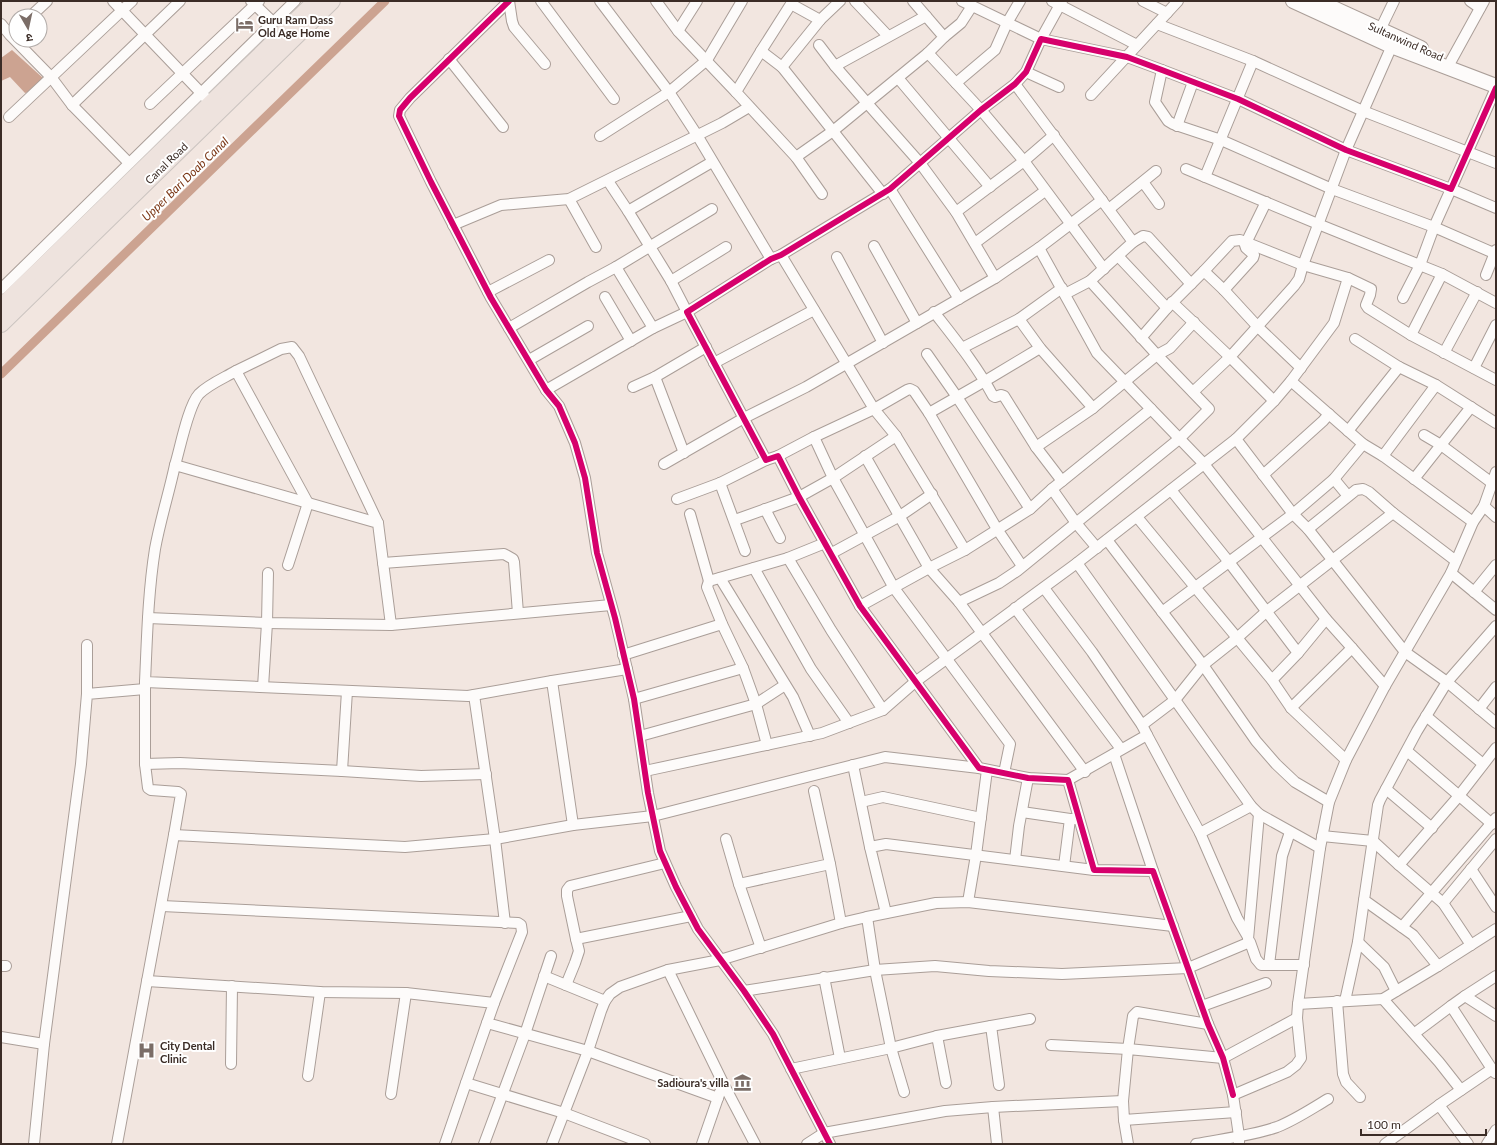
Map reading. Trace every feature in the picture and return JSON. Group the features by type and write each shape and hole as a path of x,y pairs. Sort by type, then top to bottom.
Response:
{"main road":[{"name":"Canal Road","path":"2,305 206,98 316,1"},
{"name":"Canal Road","path":"1,324 332,1"},
{"path":"1293,1 1393,42 1496,87"},
{"name":"Sultanwind Road","path":"1318,1 1334,4 1380,30 1393,42 1451,61 1496,79"}],"street":[{"path":"40,8 47,1"},
{"path":"113,1 206,98"},
{"path":"10,117 132,1"},
{"path":"72,104 180,1"},
{"path":"1,289 129,163 206,98 273,22 295,1"},
{"path":"509,1 410,98 400,110 399,116 488,292 546,390 559,406 577,450 585,478 597,553 634,699 653,816 660,851 665,863 698,929 744,991 772,1034 830,1144"},
{"path":"509,1 514,27 546,64"},
{"path":"541,1 614,99"},
{"path":"600,1 669,92 697,135 771,259"},
{"path":"656,1 678,31 707,60 796,157 822,194"},
{"path":"678,31 697,1"},
{"path":"600,136 669,92 707,60 742,1"},
{"path":"782,67 820,20 840,1"},
{"path":"855,1 888,36"},
{"path":"913,1 944,37"},
{"path":"962,1 1041,39 1127,58 1238,99 1346,150 1451,189 1496,208"},
{"path":"956,83 995,50 1007,23 1020,1"},
{"path":"1143,1 1167,13"},
{"path":"1091,95 1127,58 1137,45 1178,1"},
{"path":"1380,30 1394,1"},
{"path":"1451,61 1482,4 1470,1"},
{"path":"150,104 255,2 273,22"},
{"path":"546,390 653,328 687,312 771,259 781,255 886,191 981,110 1015,84 1026,72 1058,2 1137,45"},
{"path":"736,92 788,3 820,20"},
{"path":"796,157 833,131 928,53 961,23 972,6"},
{"path":"835,66 926,16"},
{"path":"1157,24 1253,61 1363,111 1496,163"},
{"path":"1193,392 1230,357 1299,279 1346,150 1393,42"},
{"path":"819,45 835,66 920,163 956,212 995,278"},
{"path":"27,48 52,77 72,104 129,163"},
{"path":"761,51 782,67 833,131 886,191 959,299"},
{"path":"928,53 981,110 1024,161 1104,269"},
{"path":"449,59 503,127"},
{"path":"1205,177 1253,61"},
{"path":"1162,70 1154,102 1170,123 1221,140 1332,189 1434,227 1496,253 1486,275"},
{"path":"1026,72 1059,87"},
{"path":"898,78 990,187"},
{"path":"1177,126 1193,82"},
{"path":"1015,84 1133,242"},
{"path":"1403,298 1420,265 1434,227 1496,87"},
{"path":"453,225 501,205 569,199 608,181 722,123 749,107"},
{"path":"956,212 1024,161 1054,135"},
{"path":"628,210 712,162"},
{"path":"1186,169 1442,274 1496,303"},
{"path":"664,464 744,418 806,387 995,278 1040,248 1070,224 1106,205 1143,182 1156,171"},
{"path":"608,181 628,210 671,281 766,460"},
{"path":"1143,182 1159,204"},
{"path":"975,242 1045,190"},
{"path":"569,199 596,247"},
{"path":"1224,290 1253,258 1254,255 1246,248 1246,242 1266,202"},
{"path":"509,328 616,267 712,209"},
{"path":"962,348 1019,319 1063,291 1090,281 1133,242 1143,236 1148,237 1191,284"},
{"path":"1141,338 1169,305 1232,241 1240,240 1303,265 1348,278 1371,289 1372,291 1366,304 1368,308 1411,335 1496,380"},
{"path":"874,246 917,323"},
{"path":"671,281 726,247"},
{"path":"1040,248 1097,353 1204,464 1299,586 1384,686"},
{"path":"781,255 874,409 896,436 965,550"},
{"path":"1118,256 1169,305 1194,322 1274,401"},
{"path":"837,257 883,343"},
{"path":"488,292 549,260"},
{"path":"616,267 653,328"},
{"path":"1204,271 1224,290 1258,327 1301,368"},
{"path":"1411,335 1442,274"},
{"path":"645,771 822,733 883,710 916,682 1097,548 1236,439 1274,401 1291,381 1334,323 1348,278"},
{"path":"959,602 998,583 1022,566 1179,439 1209,409 1141,338 1090,281"},
{"path":"1444,353 1477,292"},
{"path":"605,297 631,341"},
{"path":"714,363 814,310"},
{"path":"934,312 962,348 985,381 993,396 1004,396 1036,447 1062,481"},
{"path":"1019,319 1040,348 1093,408"},
{"path":"1036,447 1093,408 1157,355 1170,348 1194,322"},
{"path":"1474,368 1496,325"},
{"path":"528,360 588,326"},
{"path":"1355,339 1399,367 1436,384 1496,423"},
{"path":"117,1144 162,906 181,794 178,792 151,790 148,788 145,764 145,686 148,618 156,547 175,465 189,416 198,395 208,387 236,371 281,349 292,347 299,356 378,523 391,625"},
{"path":"633,387 655,377 706,347"},
{"path":"929,413 1040,348"},
{"path":"927,354 1030,509"},
{"path":"1348,431 1399,367"},
{"path":"236,371 308,503 288,565"},
{"path":"655,377 684,452"},
{"path":"1291,381 1363,444 1383,456 1473,522"},
{"path":"1383,456 1436,384"},
{"path":"677,499 720,483 766,460 778,456 910,390 914,391 929,413 998,529 1022,566"},
{"path":"1414,479 1471,407"},
{"path":"860,606 965,550 1030,509 1052,489 1151,409"},
{"path":"1263,475 1324,421 1328,414"},
{"path":"1424,435 1441,445 1492,483"},
{"path":"735,520 799,497 833,478 896,436"},
{"path":"814,437 833,478 894,588 1010,744 1004,773"},
{"path":"1236,439 1293,514 1308,529 1405,652 1447,682 1496,723"},
{"path":"1162,612 1293,514 1334,479 1363,444"},
{"path":"778,456 799,497 832,553 860,606 983,769 981,818 968,902"},
{"path":"865,456 929,568 959,602 1085,772"},
{"path":"175,465 378,523"},
{"path":"1233,1095 1287,1072 1296,1065 1301,1058 1297,1018 1298,1004 1320,848 1329,802 1346,760 1384,686 1451,573 1473,522 1484,506 1496,472"},
{"path":"1334,479 1348,496"},
{"path":"720,483 735,520 745,551"},
{"path":"1052,489 1076,523 1097,548"},
{"path":"1308,529 1356,490 1363,489 1369,492 1393,513 1456,561"},
{"path":"1171,490 1229,562 1298,652"},
{"path":"832,553 900,516 932,494"},
{"path":"1484,506 1496,517"},
{"path":"765,509 780,538"},
{"path":"1142,725 1175,700 1203,665 1237,638 1267,611 1393,513"},
{"path":"690,514 709,581 707,584 707,591 743,668 756,704 767,745"},
{"path":"1137,517 1272,680 1291,708 1346,760"},
{"path":"1107,540 1203,665 1256,740 1276,764 1295,782 1329,802"},
{"path":"709,581 788,558 825,543"},
{"path":"383,563 504,554 513,559 514,562 518,613"},
{"path":"788,558 831,630 883,710"},
{"path":"1077,563 1251,806 1259,814 1320,848"},
{"path":"1474,592 1496,565"},
{"path":"754,568 811,670 850,723"},
{"path":"263,687 268,623 268,573"},
{"path":"1451,573 1496,610"},
{"path":"720,578 793,697 810,736"},
{"path":"1044,588 1092,652 1142,725 1200,833 1236,918 1249,940 1259,963 1261,965 1304,965"},
{"path":"148,618 268,623 391,625 611,605"},
{"path":"1015,608 1118,752 1153,871 1208,1024 1223,1058 1233,1095 1239,1140"},
{"path":"1272,680 1326,619"},
{"path":"623,654 722,624"},
{"path":"1360,1097 1346,1082 1343,1074 1341,1001 1358,942 1378,805 1407,752 1416,731 1447,682 1496,626"},
{"path":"34,1144 44,1044 81,764 87,694 87,645"},
{"path":"1291,708 1352,648"},
{"path":"634,699 743,668"},
{"path":"87,694 145,686 263,687 468,696 627,669"},
{"path":"552,681 573,825"},
{"path":"640,736 756,704 786,685"},
{"path":"1479,709 1496,687"},
{"path":"342,771 347,690"},
{"path":"474,695 495,838 505,923"},
{"path":"1426,716 1484,764"},
{"path":"174,835 405,846 495,838 573,825 653,816 885,756 983,769 1028,778 1068,780 1085,772 1147,735"},
{"path":"1399,865 1458,797 1496,748"},
{"path":"1402,927 1494,821 1458,797 1407,752"},
{"path":"145,764 180,763 421,776 486,774"},
{"path":"853,765 886,914"},
{"path":"1014,860 1028,778"},
{"path":"1068,780 1075,819 1094,870"},
{"path":"1386,789 1432,828"},
{"path":"814,791 842,923"},
{"path":"861,802 883,797 981,818"},
{"path":"1200,833 1251,806"},
{"path":"1022,812 1075,819"},
{"path":"1249,940 1259,814"},
{"path":"1064,866 1075,819"},
{"path":"1269,965 1282,856 1290,832"},
{"path":"1322,836 1373,841 1442,903 1471,945"},
{"path":"726,839 739,884 761,948"},
{"path":"1442,903 1496,840"},
{"path":"870,847 886,844 1094,870 1153,871"},
{"path":"566,985 576,964 579,951 567,896 567,890 570,886 665,863"},
{"path":"739,884 830,864"},
{"path":"1471,869 1496,907"},
{"path":"1364,900 1418,940 1438,966"},
{"path":"552,1144 588,1051 605,1001 610,994 620,987 668,970 720,960 842,923 936,903 968,902 1173,926"},
{"path":"162,906 521,925 522,932 494,1002 444,1144"},
{"path":"576,939 691,916"},
{"path":"868,917 875,970 891,1048 904,1092"},
{"path":"1298,1004 1383,999 1496,929"},
{"path":"744,991 875,970 935,966 989,971 1062,974 1188,968 1249,940"},
{"path":"1358,942 1384,967 1396,991"},
{"path":"484,1144 525,1034 551,956"},
{"path":"668,970 755,1144"},
{"path":"544,976 605,1001"},
{"path":"1415,1033 1464,996 1496,976"},
{"path":"824,977 840,1058"},
{"path":"147,981 320,992 406,993 494,1002"},
{"path":"1202,1006 1266,983"},
{"path":"231,1064 232,986"},
{"path":"308,1076 320,992"},
{"path":"391,1094 406,993"},
{"path":"1464,996 1496,1016"},
{"path":"1383,999 1415,1033 1461,1090"},
{"path":"1385,1144 1461,1090 1494,1071 1451,1006"},
{"path":"1128,1144 1124,1120 1123,1101 1133,1016 1137,1012 1208,1024"},
{"path":"1051,1045 1128,1049 1223,1058 1297,1018"},
{"path":"791,1069 891,1048 937,1036 1030,1019"},
{"path":"487,1023 588,1051 718,1098"},
{"path":"991,1026 999,1085"},
{"path":"1,1036 44,1044"},
{"path":"937,1036 946,1083"},
{"path":"702,1144 723,1082"},
{"path":"466,1083 564,1113 645,1144"},
{"path":"1196,1144 1239,1140 1288,1122 1328,1099"},
{"path":"807,1144 824,1133 945,1111 993,1107 1123,1101"},
{"path":"1439,1106 1468,1144"},
{"path":"993,1107 997,1144"},
{"path":"1124,1120 1236,1112"},
{"path":"1487,1144 1496,1130"}],"shaded area":[{"path":"12,50 44,79 32,91 25,93 10,77 1,81 1,58"}],"waterway":[{"name":"Upper Bari Doab Canal","path":"1,374 385,1"}],"cycle path":[{"path":"509,1 410,98 400,110 399,116 431,182 491,298 546,390 559,406 575,443 585,478 597,553 615,618 634,699 648,793 660,851 676,887 698,929 744,991 773,1034 830,1144"},
{"path":"1233,1095 1223,1058 1208,1024 1153,871 1094,870 1068,780 1028,778 979,768 860,606 799,497 778,456 766,460 687,312 771,259 781,255 890,189 981,110 1015,84 1026,72 1041,39 1127,57 1238,99 1346,150 1451,189 1496,88"}],"place":[{"name":"Guru Ram Dass Old Age Home","path":"245,25"},
{"name":"City Dental Clinic","path":"147,1051"},
{"name":"Sadioura's villa","path":"742,1082"}]}
